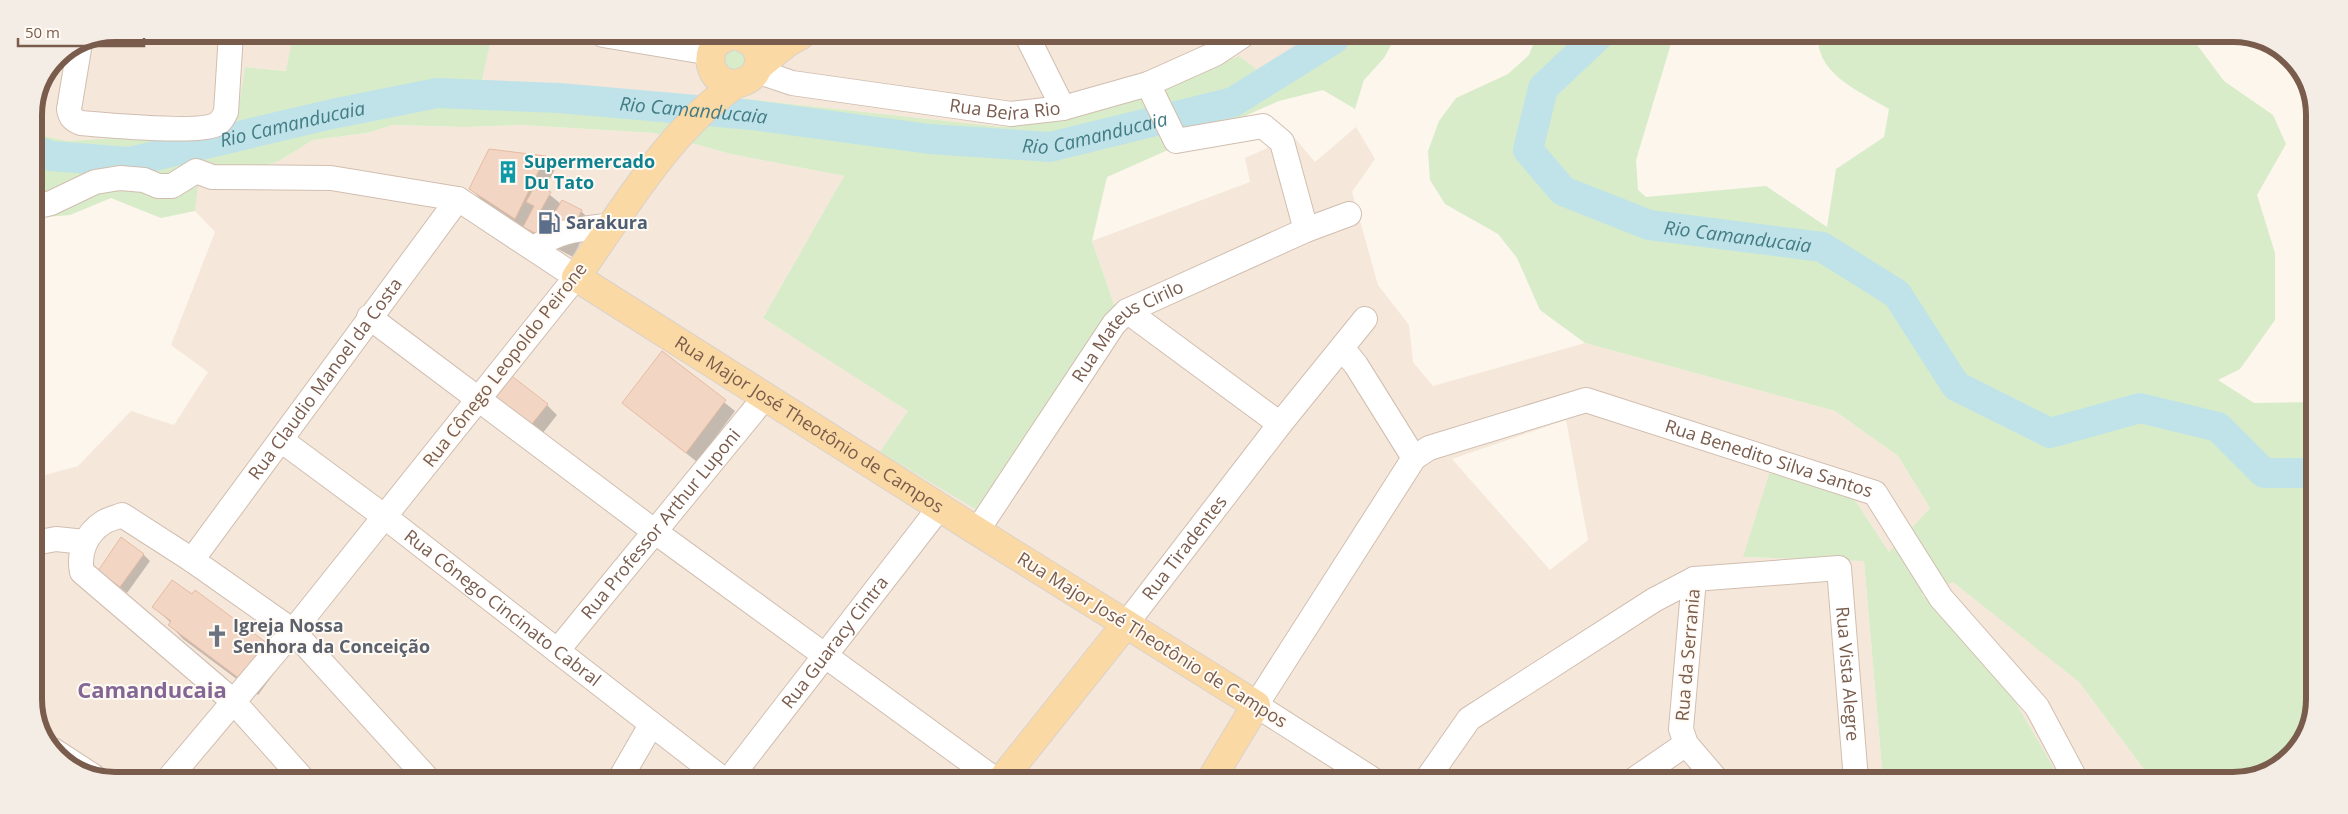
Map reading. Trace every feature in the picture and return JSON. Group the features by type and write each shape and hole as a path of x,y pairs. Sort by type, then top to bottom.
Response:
{"main road":[{"name":"Rua Cônego Leopoldo Peirone","path":"576,277 732,58 784,42"},
{"name":"Rua Major José Theotônio de Campos","path":"576,277 1256,705"},
{"name":"Rua Tiradentes","path":"1007,772 1126,624"},
{"path":"1216,772 1256,705"}],"street":[{"path":"78,53 69,109 70,116 74,120 81,123 144,127 207,128 222,121 226,112 230,42"},
{"name":"Rua Beira Rio","path":"642,42 732,58 792,84 1011,114 1063,108 1148,84 1215,54 1233,42"},
{"path":"1030,42 1063,108"},
{"path":"1148,84 1176,141 1263,126 1282,142 1306,230"},
{"name":"Rua Major José Theotônio de Campos","path":"42,205 51,203 95,182 120,178 144,180 158,186 172,186 196,171 212,177 330,178 458,199 576,277"},
{"name":"Rua Claudio Manoel da Costa","path":"192,560 369,317 458,199"},
{"name":"Rua Mateus Cirilo","path":"977,531 1114,324 1127,311 1306,230 1349,214"},
{"path":"535,249 546,239 554,236 571,231 613,225"},
{"name":"Rua Cônego Leopoldo Peirone","path":"174,772 293,631 576,277"},
{"path":"1127,311 1280,424"},
{"path":"369,317 654,531 826,656 996,772"},
{"name":"Rua Tiradentes","path":"1126,624 1280,424 1365,319"},
{"path":"1256,705 1414,458 1356,365 1342,348"},
{"name":"Rua Professor Arthur Luponi","path":"557,651 765,397"},
{"name":"Rua Benedito Silva Santos","path":"1414,458 1429,448 1586,400 1875,493 1941,598 2037,707 2072,772"},
{"name":"Rua Cônego Cincinato Cabral","path":"281,440 385,517 713,772"},
{"name":"Rua Guaracy Cintra","path":"735,772 940,507"},
{"path":"296,772 233,701 82,572 79,559 85,542 103,522 122,515 192,560 293,631 421,772"},
{"path":"43,541 56,539 85,542"},
{"name":"Rua Vista Alegre","path":"1694,579 1839,568 1855,772"},
{"path":"1432,772 1469,719 1654,600 1694,579"},
{"name":"Rua da Serrania","path":"1694,579 1682,729 1686,744 1710,772"},
{"name":"Rua Major José Theotônio de Campos","path":"1256,705 1362,772"},
{"path":"624,772 651,725"},
{"path":"1645,772 1686,744"}],"shaded area":[{"path":"115,42 292,42 287,71 245,67 235,130 68,141 42,136 44,101 55,75 64,64 88,48"},
{"path":"490,42 1310,42 1263,74 1136,99 1063,121 1002,127 747,99 672,104 482,80"},
{"path":"393,125 464,127 521,125 654,133 731,154 844,176 763,318 909,411 880,452 1116,310 1092,241 1250,182 1245,158 1293,136 1315,162 1356,127 1375,159 1352,192 1378,285 1409,325 1413,362 1433,386 1585,343 1835,411 1898,456 1930,508 1889,552 1851,494 1743,557 1864,561 1882,772 115,772 92,768 75,759 58,743 52,735 44,713 43,476 78,466 131,411 174,425 208,372 171,345 215,232 195,211 197,186 279,161 313,140 367,133","holes":["1566,420 1588,540 1550,570 1452,459"]},
{"path":"1953,581 2079,682 2146,772 2056,772 2005,684 1922,593"}],"green space":[{"path":"291,42 490,42 482,80 672,104 747,99 1002,127 1063,121 1136,99 1239,56 1263,74 1310,42 1393,42 1384,58 1364,80 1355,109 1323,90 1279,101 1107,177 1092,241 1116,310 977,510 880,452 908,411 763,318 844,176 731,154 654,133 521,125 464,127 393,125 367,133 313,140 279,161 198,186 195,211 161,218 111,198 70,215 42,217 42,136 68,141 235,130 245,67 286,71"},
{"path":"1534,42 1671,42 1636,160 1638,190 1646,197 1766,186 1827,227 1836,169 1884,137 1889,109 1854,89 1833,72 1825,62 1819,42 2195,42 2224,81 2273,115 2286,144 2257,195 2275,253 2275,320 2240,369 2218,380 2254,403 2305,402 2306,699 2302,722 2298,731 2284,750 2265,764 2247,770 2233,772 2146,772 2079,682 1953,582 1922,594 2005,684 2056,772 1882,772 1864,561 1743,557 1770,471 1851,494 1889,552 1930,508 1898,456 1835,411 1585,343 1540,310 1517,258 1498,234 1445,204 1430,180 1428,151 1439,121 1456,98 1508,74 1529,55"},
{"path":"717,47 754,50 737,82 714,54"}],"building":[{"name":"Supermercado Du Tato","path":"489,149 546,156 515,219 469,189"},
{"path":"536,184 551,192 541,210 553,216 562,200 582,210 563,247 523,227 534,206 526,202"},
{"path":"662,351 726,400 686,453 622,403"},
{"path":"504,370 548,404 531,425 488,391"},
{"path":"121,537 144,554 120,587 98,571"},
{"path":"172,580 192,594 195,590 271,646 244,682 168,625 171,621 152,607"}],"waterway":[{"name":"Rio Camanducaia","path":"42,153 51,156 129,162 332,114 437,93 559,98 752,115 929,139 1050,147 1233,102 1329,42"},
{"name":"Rio Camanducaia","path":"1592,42 1543,88 1528,150 1563,191 1649,225 1822,247 1897,294 1956,386 2050,433 2140,408 2218,427 2264,473 2306,473"}],"place":[{"name":"Supermercado Du Tato","path":"508,172"},
{"name":"Sarakura","path":"549,223"},
{"name":"Igreja Nossa Senhora da Conceição","path":"217,636"}],"district":[{"name":"Camanducaia","path":"152,690"}]}
